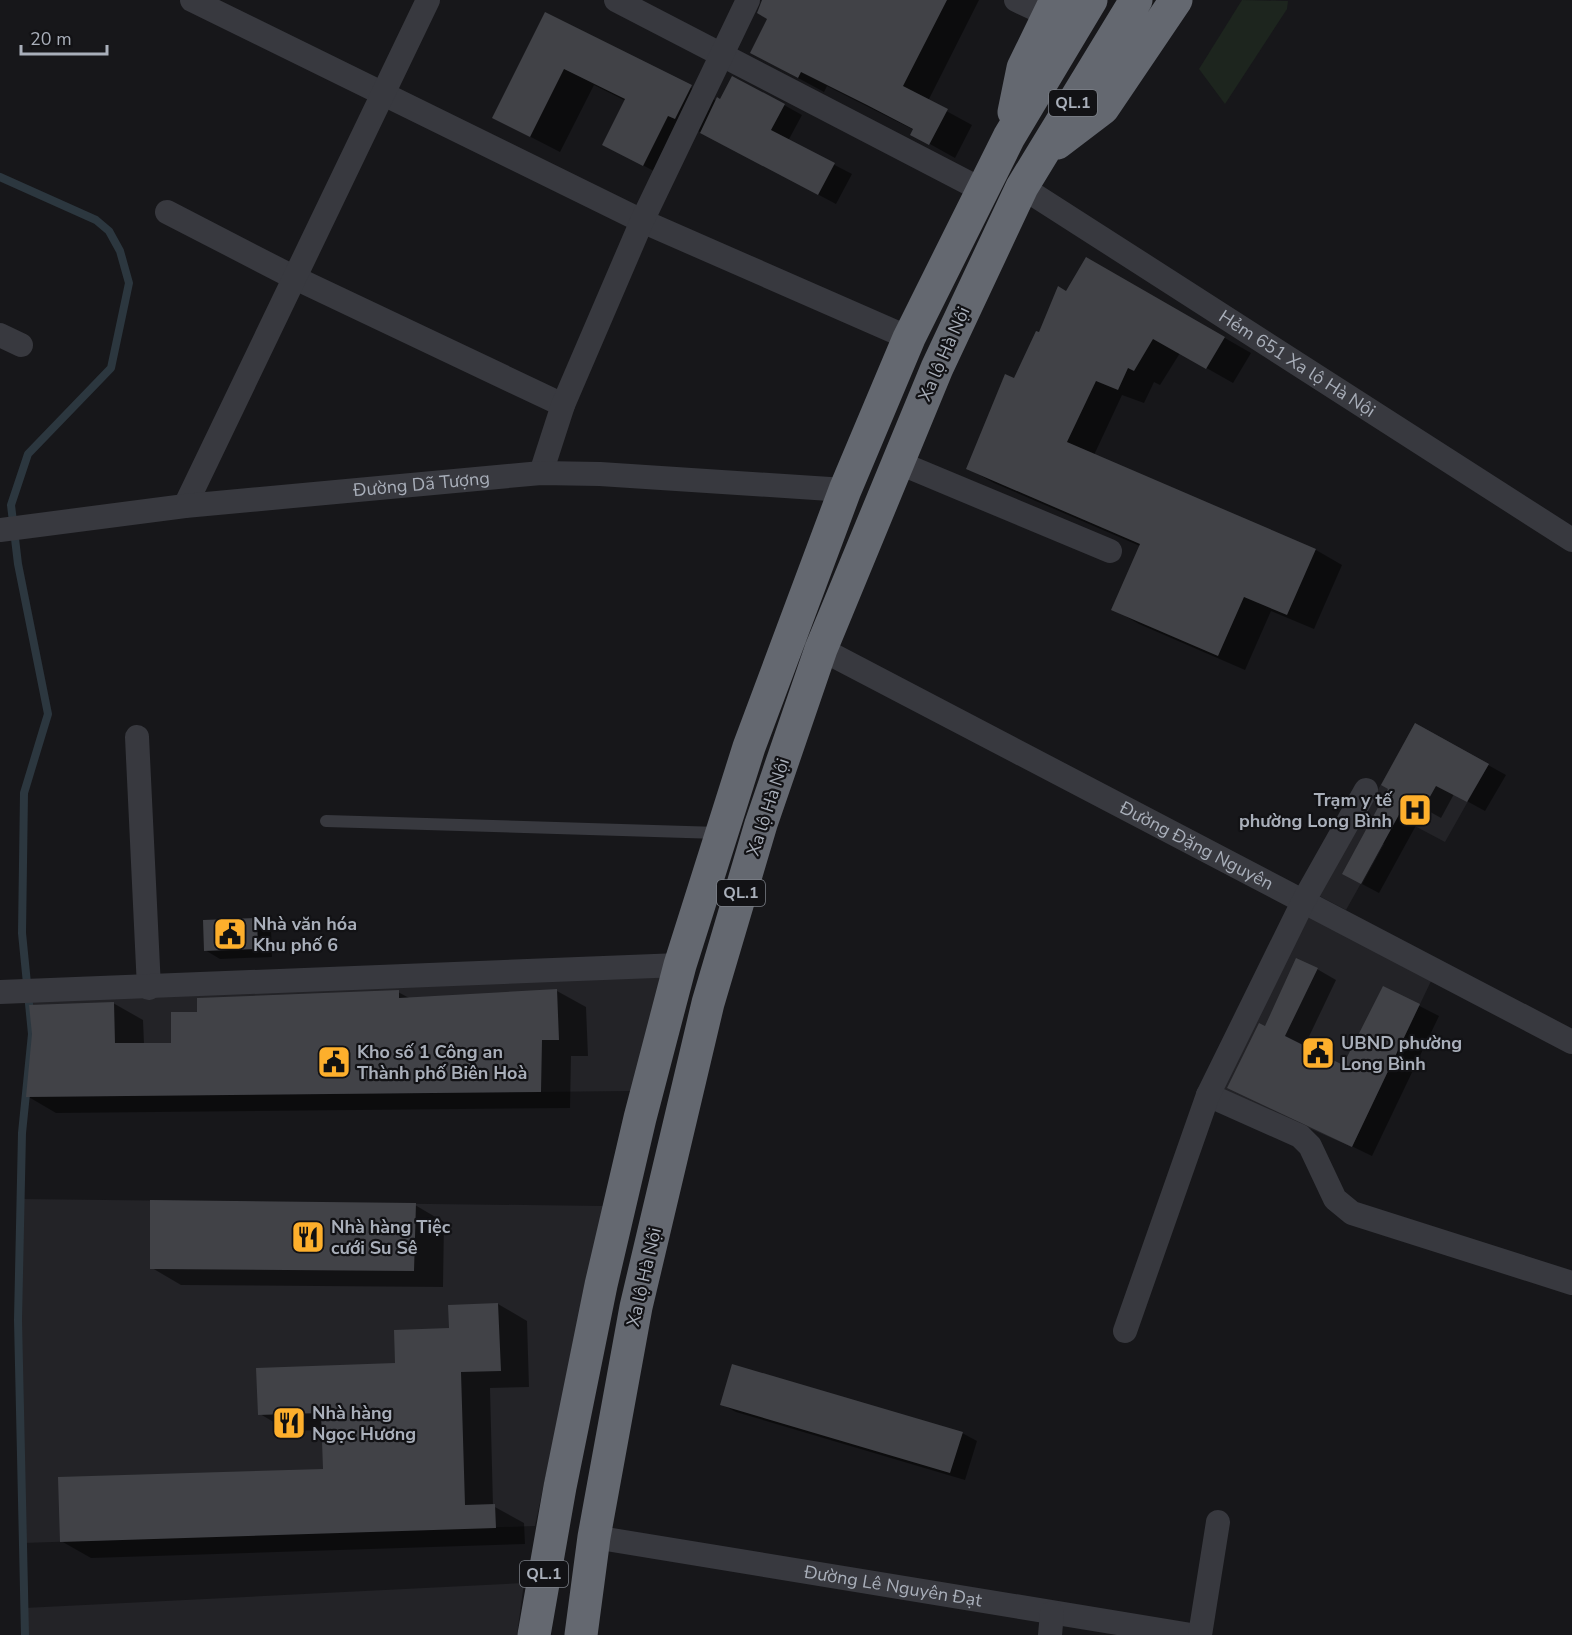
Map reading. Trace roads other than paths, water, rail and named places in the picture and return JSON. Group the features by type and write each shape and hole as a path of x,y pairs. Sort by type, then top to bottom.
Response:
{"highway":[{"name":"QL.1","path":"1009,137 1091,0"},
{"name":"QL.1","path":"1044,153 1136,0"},
{"path":"1044,153 1103,108 1176,0"},
{"path":"680,965 749,747 845,490 909,338 1009,137 1023,68 1052,8"},
{"name":"Xa lộ Hà Nội","path":"581,1635 594,1537 636,1307 708,1003 761,824 821,649 897,462 937,368 1022,188 1044,153"},
{"name":"QL.1","path":"534,1635 604,1274 640,1118 680,965"}],"street":[{"path":"192,0 381,95 642,221 909,338"},
{"path":"185,506 428,0"},
{"path":"616,0 982,190"},
{"path":"541,473 563,405 642,221 748,0"},
{"path":"1016,0 1052,8"},
{"name":"Hẻm 651 Xa lộ Hà Nội","path":"1022,188 1572,540"},
{"path":"167,212 293,277 563,405"},
{"path":"897,462 1110,551"},
{"name":"Đường Dã Tượng","path":"0,530 185,506 541,473 600,474 845,490"},
{"name":"Đường Đặng Nguyên","path":"821,649 1572,1042"},
{"path":"137,737 149,988"},
{"path":"1125,1331 1208,1095 1304,900 1366,790"},
{"path":"0,992 149,988 680,965"},
{"path":"1208,1095 1300,1136 1310,1146 1335,1199 1352,1213 1572,1283"},
{"path":"1200,1635 1218,1522"},
{"name":"Đường Lê Nguyên Đạt","path":"594,1537 1051,1624 1191,1635"}],"lane":[{"path":"326,821 720,833"}],"waterway":[{"path":"0,177 96,220 109,231 120,251 129,283 111,368 28,454 11,505 18,564 48,714 24,793 22,933 32,1034 22,1133 18,1320 25,1635"}],"place":[{"name":"Trạm y tế phường Long Bình","path":"1415,810"},
{"name":"Nhà văn hóa Khu phố 6","path":"230,934"},
{"name":"UBND phường Long Bình","path":"1318,1053"},
{"name":"Kho số 1 Công an Thành phố Biên Hoà","path":"334,1062"},
{"name":"Nhà hàng Tiệc cưới Su Sê","path":"308,1237"},
{"name":"Nhà hàng Ngọc Hương","path":"289,1423"}]}
